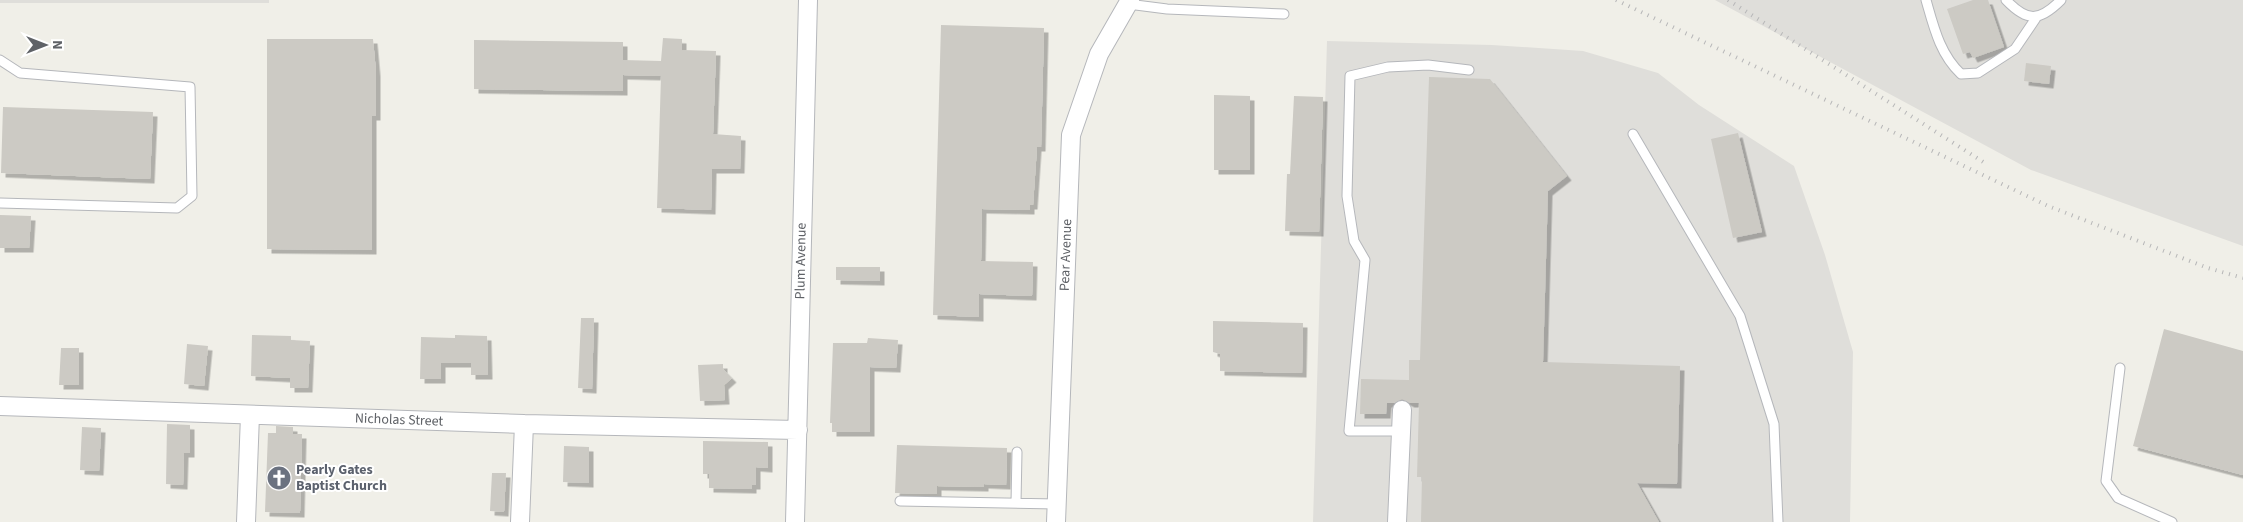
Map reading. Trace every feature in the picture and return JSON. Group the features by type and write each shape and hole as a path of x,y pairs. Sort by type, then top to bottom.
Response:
{"street":[{"name":"Plum Avenue","path":"795,522 808,0"},
{"name":"Pear Avenue","path":"1056,513 1071,135 1099,54 1129,2"},
{"name":"Nicholas Street","path":"0,406 524,424 798,430"},
{"path":"1397,522 1402,410"},
{"path":"246,522 250,415"},
{"path":"520,522 524,424"}],"lane":[{"path":"1926,0 1934,31 1948,62 1961,74 1978,74 2015,49 2036,18 2053,8 2061,0"},
{"path":"2006,0 2026,17 2036,18"},
{"path":"1129,2 1167,9 1284,14"},
{"path":"0,60 3,60 20,74 190,87 192,196 177,208 0,203"},
{"path":"1401,431 1349,431 1365,260 1354,242 1347,196 1350,76 1388,68 1418,66 1469,70"},
{"path":"1633,134 1740,316 1774,424 1778,522"},
{"path":"2120,368 2106,481 2118,498 2172,522"},
{"path":"1016,504 1017,452"},
{"path":"900,501 1016,504 1056,513"}],"shaded area":[{"path":"0,0 269,0 269,3 0,3"},
{"path":"1715,0 2243,0 2243,246 2031,170"},
{"path":"1327,41 1492,45 1583,51 1658,73 1699,105 1794,166 1825,255 1853,352 1850,522 1313,522"}],"building":[{"path":"1973,0 1988,0 2004,47 1973,58 1970,52 1963,54 1947,9"},
{"path":"941,25 1044,28 1041,147 1037,147 1033,205 1030,205 1030,210 982,209 981,261 1033,262 1032,296 979,294 979,317 933,315"},
{"path":"663,38 682,39 682,50 716,51 713,134 741,136 740,169 712,169 711,210 657,208 661,76 623,75 623,91 474,89 474,40 623,42 623,60 661,61"},
{"path":"267,39 373,39 376,72 376,116 372,116 372,250 267,249"},
{"path":"2026,63 2051,66 2049,84 2024,81"},
{"path":"1429,77 1490,79 1567,176 1548,191 1543,362 1680,366 1677,484 1637,483 1659,522 1421,522 1422,477 1417,477 1419,403 1410,403 1402,399 1395,403 1387,403 1386,414 1360,414 1361,379 1409,380 1409,360 1420,360"},
{"path":"1214,95 1250,96 1250,170 1214,170"},
{"path":"1294,96 1323,97 1319,232 1285,231 1287,174 1290,174"},
{"path":"3,107 153,112 150,179 1,173"},
{"path":"1738,133 1762,232 1733,238 1711,139"},
{"path":"0,215 31,216 29,248 0,248"},
{"path":"836,267 880,267 880,281 836,280"},
{"path":"581,318 594,318 592,389 578,388"},
{"path":"1213,321 1303,323 1302,373 1220,371 1220,354 1213,352"},
{"path":"2164,329 2243,351 2243,475 2133,446"},
{"path":"252,335 291,336 291,340 310,341 308,388 290,388 290,378 251,376"},
{"path":"455,335 487,336 488,375 471,375 471,363 441,363 441,379 420,379 421,337 455,338"},
{"path":"868,338 898,340 896,368 870,367 870,432 832,432 832,423 830,423 833,343 867,343"},
{"path":"187,344 208,346 204,386 184,384"},
{"path":"61,348 79,348 79,385 59,385"},
{"path":"723,364 723,369 732,378 724,385 725,400 700,401 698,365"},
{"path":"167,424 190,425 190,453 184,453 183,485 166,484"},
{"path":"276,426 293,427 293,434 302,434 300,513 265,512 268,433 276,433"},
{"path":"82,427 101,428 99,471 80,470"},
{"path":"703,441 768,442 768,468 756,467 756,485 752,485 752,489 709,488 709,474 703,474"},
{"path":"897,445 1007,448 1006,485 984,484 984,487 937,486 937,494 895,493"},
{"path":"564,446 589,447 589,483 563,482"},
{"path":"492,473 506,473 504,512 490,511"}],"railway":[{"path":"1616,0 2048,206 2208,268 2243,278"},
{"path":"1728,0 1988,165"}],"place":[{"name":"Pearly Gates Baptist Church","path":"279,478"}]}
